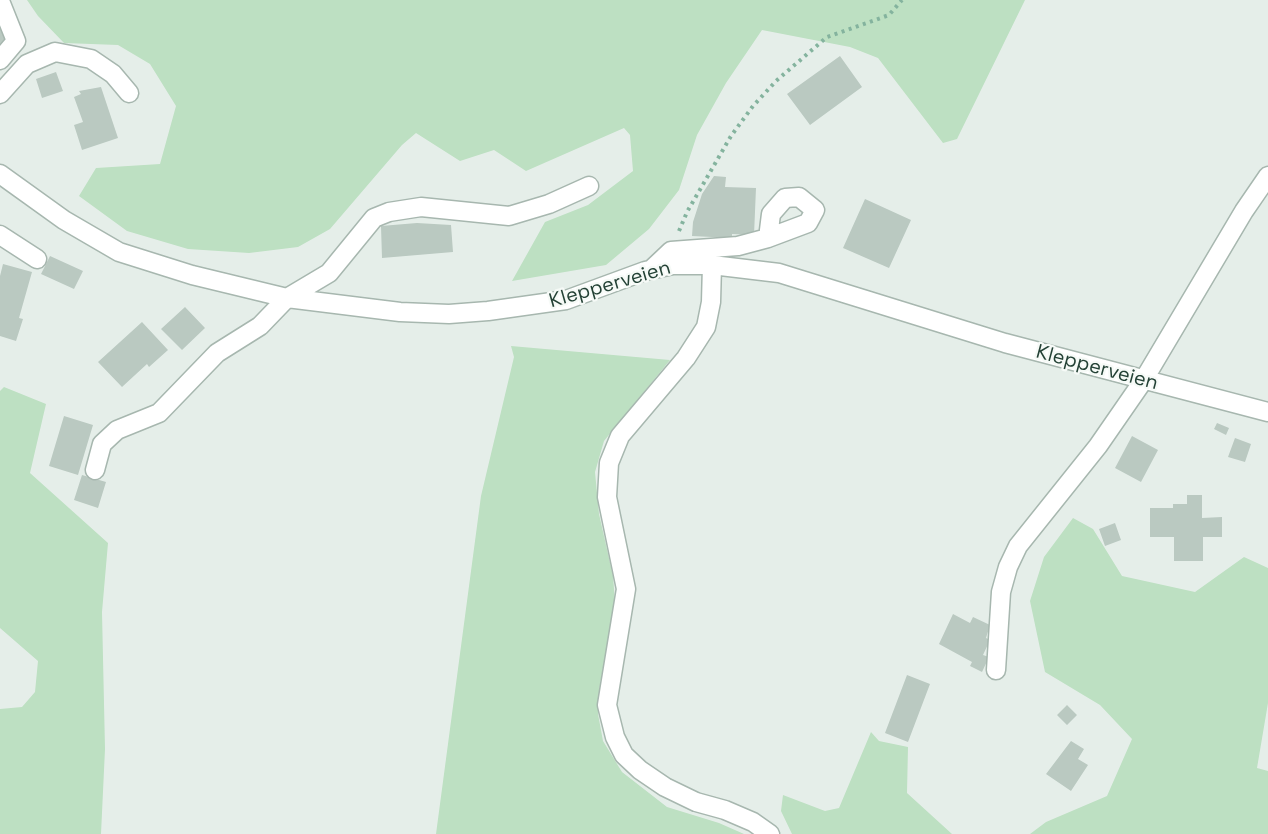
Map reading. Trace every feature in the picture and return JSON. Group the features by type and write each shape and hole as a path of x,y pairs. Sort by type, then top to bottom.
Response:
{"street":[{"path":"0,1 16,41 0,60"},
{"path":"0,94 27,64 55,52 91,59 113,74 129,93"},
{"name":"Klepperveien","path":"0,174 64,220 119,252 183,273 287,298 400,312 449,314 488,311 566,300 651,270 673,265 712,265 779,273 1005,343 1268,412"},
{"path":"996,670 1001,592 1008,567 1018,546 1098,446 1143,381 1244,211 1268,176"},
{"path":"94,470 102,444 117,430 159,413 217,353 260,326 287,298 329,273 374,218 389,212 421,207 508,216 549,204 589,186"},
{"path":"0,235 37,259"},
{"path":"651,270 671,251 738,246 768,238"},
{"path":"712,265 711,302 706,327 692,350 620,436 609,463 607,497 626,589 607,705 615,737 624,755 640,770 665,787 696,802 743,818 770,834"}],"path":[{"path":"671,251 687,212 731,136 753,106 776,81 827,38 889,15 902,0"}],"green space":[{"path":"27,0 1025,0 957,139 943,143 878,58 850,47 762,30 726,83 697,135 679,190 649,229 606,265 512,281 545,222 588,205 633,171 630,135 624,128 526,171 494,150 460,161 416,133 402,145 330,229 298,247 249,253 188,249 127,231 79,196 96,168 160,164 176,106 150,64 118,45 64,43 38,16"},
{"path":"511,346 670,360 604,441 595,472 599,514 613,576 615,602 600,684 598,714 603,741 622,772 667,807 719,823 744,834 436,834 481,496 514,357"},
{"path":"4,387 46,404 30,473 108,543 102,612 105,749 101,834 0,834 0,709 22,707 35,692 38,661 0,628 0,391"},
{"path":"1073,518 1093,529 1122,576 1195,592 1244,557 1268,568 1268,703 1257,768 1268,771 1268,834 1030,834 1046,822 1107,796 1132,739 1100,705 1045,672 1030,601 1044,557"},
{"path":"871,732 879,741 908,747 907,793 952,834 792,834 781,811 783,795 825,811 839,808"}],"building":[{"path":"0,24 7,42 0,44"},
{"path":"840,56 862,87 810,125 787,94"},
{"path":"56,72 63,91 42,98 36,79"},
{"path":"101,87 118,138 82,150 74,125 83,122 74,97 81,94 79,91"},
{"path":"714,176 726,177 725,187 756,188 754,235 732,234 732,238 692,236 693,222 702,194"},
{"path":"865,199 911,220 889,268 843,248"},
{"path":"417,223 451,225 453,252 382,258 381,226"},
{"path":"50,256 83,271 74,289 41,274"},
{"path":"3,264 32,272 19,318 23,319 16,341 0,336 0,276"},
{"path":"185,307 205,328 182,350 161,329"},
{"path":"142,322 168,350 149,367 147,364 122,387 98,362"},
{"path":"64,416 93,425 78,475 49,466"},
{"path":"1217,423 1229,428 1226,435 1214,429"},
{"path":"1132,436 1158,450 1141,482 1115,468"},
{"path":"1235,438 1251,444 1245,462 1228,457"},
{"path":"82,475 106,482 98,508 74,500"},
{"path":"1187,495 1202,495 1202,518 1222,517 1222,537 1203,537 1203,561 1174,561 1174,537 1150,537 1150,508 1173,508 1173,504 1187,504"},
{"path":"1115,523 1121,540 1105,546 1099,529"},
{"path":"953,614 970,623 973,617 990,625 986,638 990,640 983,655 989,657 982,672 970,666 972,662 939,644"},
{"path":"907,675 930,684 908,742 885,733"},
{"path":"1067,705 1077,715 1067,725 1057,715"},
{"path":"1071,741 1084,749 1078,759 1088,765 1071,791 1046,774"}]}
